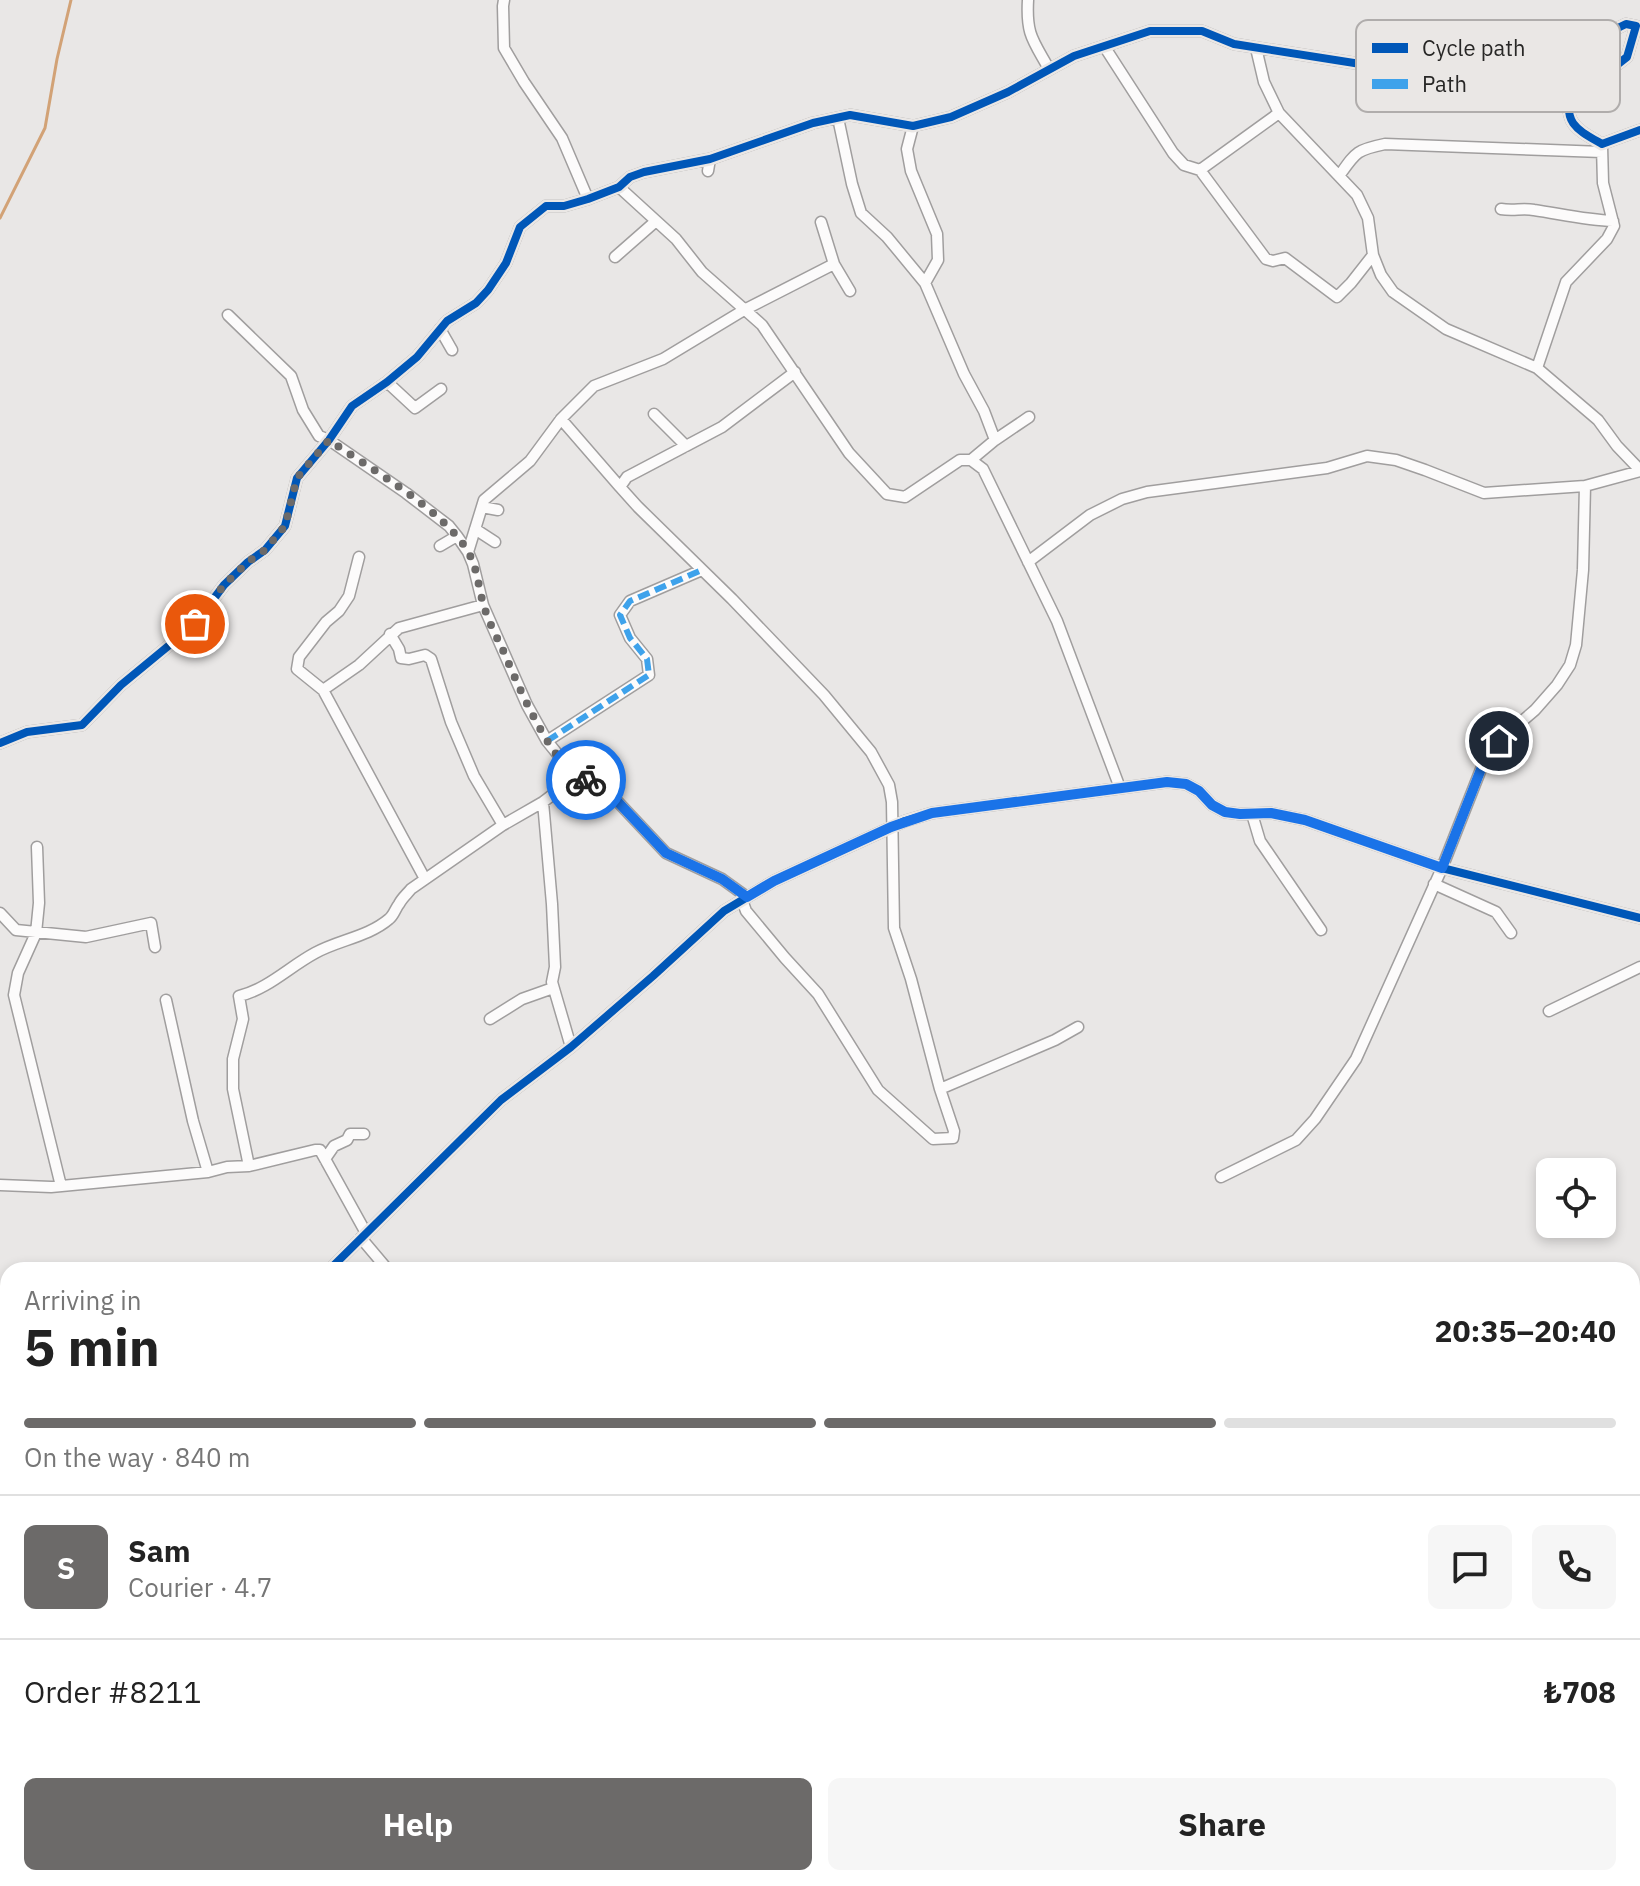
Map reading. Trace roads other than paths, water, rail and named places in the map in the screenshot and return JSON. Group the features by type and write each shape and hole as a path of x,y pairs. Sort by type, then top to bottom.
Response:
{"street":[{"path":"1028,0 1026,24 1049,69"},
{"path":"504,3 504,48 562,138 588,199"},
{"path":"1620,62 1627,57 1638,24"},
{"path":"0,743 27,732 82,725 121,685 195,624 224,585 265,550 285,526 297,478 352,406 417,357 447,321 476,303 506,263 520,227 546,206 564,206 588,199 619,187 630,177 644,172 710,159 813,123 850,115 913,126 951,117 1008,92 1074,56 1150,31 1202,31 1234,44 1356,63"},
{"path":"1104,46 1173,153 1184,165 1200,170 1266,259 1285,258 1337,297 1373,255"},
{"path":"1028,562 1090,515 1122,499 1147,492 1327,468 1367,456 1396,460 1484,493 1585,486 1640,471 1598,420 1537,368 1446,329 1393,292 1381,275 1373,255 1368,218 1357,195 1279,113 1264,82 1256,48"},
{"path":"1568,112 1579,131 1602,148"},
{"path":"1200,170 1279,113"},
{"path":"838,118 861,213 887,237 925,283 995,440"},
{"path":"913,126 907,149 911,171 937,234 938,260 925,283"},
{"path":"1339,176 1362,149 1385,144 1602,148 1640,130"},
{"path":"1537,368 1566,282 1607,239 1614,226 1603,183 1602,148"},
{"path":"708,171 710,159"},
{"path":"619,187 676,239 702,272 762,325 849,453 887,494 905,497 960,460 971,460 983,469 1057,621 1120,788"},
{"path":"1501,209 1530,209 1613,221"},
{"path":"615,257 656,221"},
{"path":"821,222 834,264 850,291"},
{"path":"468,552 484,500 530,461 561,419 594,386 663,359 744,310 834,264"},
{"path":"228,315 291,376 303,410 319,436 406,493 449,526 457,536 468,552 483,605 527,705 547,741 576,777 601,784 666,853 722,879 745,899 746,911 818,994 878,1090 933,1139 953,1138 954,1131 894,928 892,802 889,785 871,752 824,695 620,487 561,419"},
{"path":"440,329 452,350"},
{"path":"620,487 627,477 722,427 795,372"},
{"path":"387,382 415,408 441,389"},
{"path":"654,414 686,446"},
{"path":"971,460 1029,417"},
{"path":"1221,1177 1296,1140 1323,1109 1356,1059 1442,868 1487,754 1535,710 1570,665 1576,645 1583,570 1585,486"},
{"path":"482,507 498,510"},
{"path":"475,529 495,542"},
{"path":"440,546 457,536"},
{"path":"359,557 349,596 299,657 297,669 323,690 425,879"},
{"path":"547,741 649,675 647,659 630,638 620,615 630,601 702,570"},
{"path":"323,690 359,665 399,628 483,605"},
{"path":"390,634 401,658 425,655 431,659 451,722 474,776 503,825"},
{"path":"249,1166 233,1089 233,1059 243,1019 239,996 262,988 318,951 383,923 392,917 411,889 576,777"},
{"path":"337,1262 501,1100 571,1047 724,911 774,881 891,827 932,813 1167,782 1186,784 1225,812 1271,813 1305,820 1442,868 1640,918"},
{"path":"543,802 552,904 555,967 552,982 571,1047"},
{"path":"1252,814 1260,841 1321,930"},
{"path":"37,847 39,903 36,933 18,973 14,995 61,1186"},
{"path":"1434,884 1496,912 1511,933"},
{"path":"0,913 16,930 86,937 151,923 155,947"},
{"path":"1549,1011 1640,967"},
{"path":"490,1019 522,999 553,988"},
{"path":"166,1000 193,1121 208,1172"},
{"path":"940,1089 1055,1040 1078,1027"},
{"path":"325,1159 334,1146 347,1140 350,1134 364,1134"},
{"path":"0,1185 61,1186 208,1172 320,1150 363,1236 382,1262"}],"waterway":[{"path":"0,218 45,128 71,0"}]}
